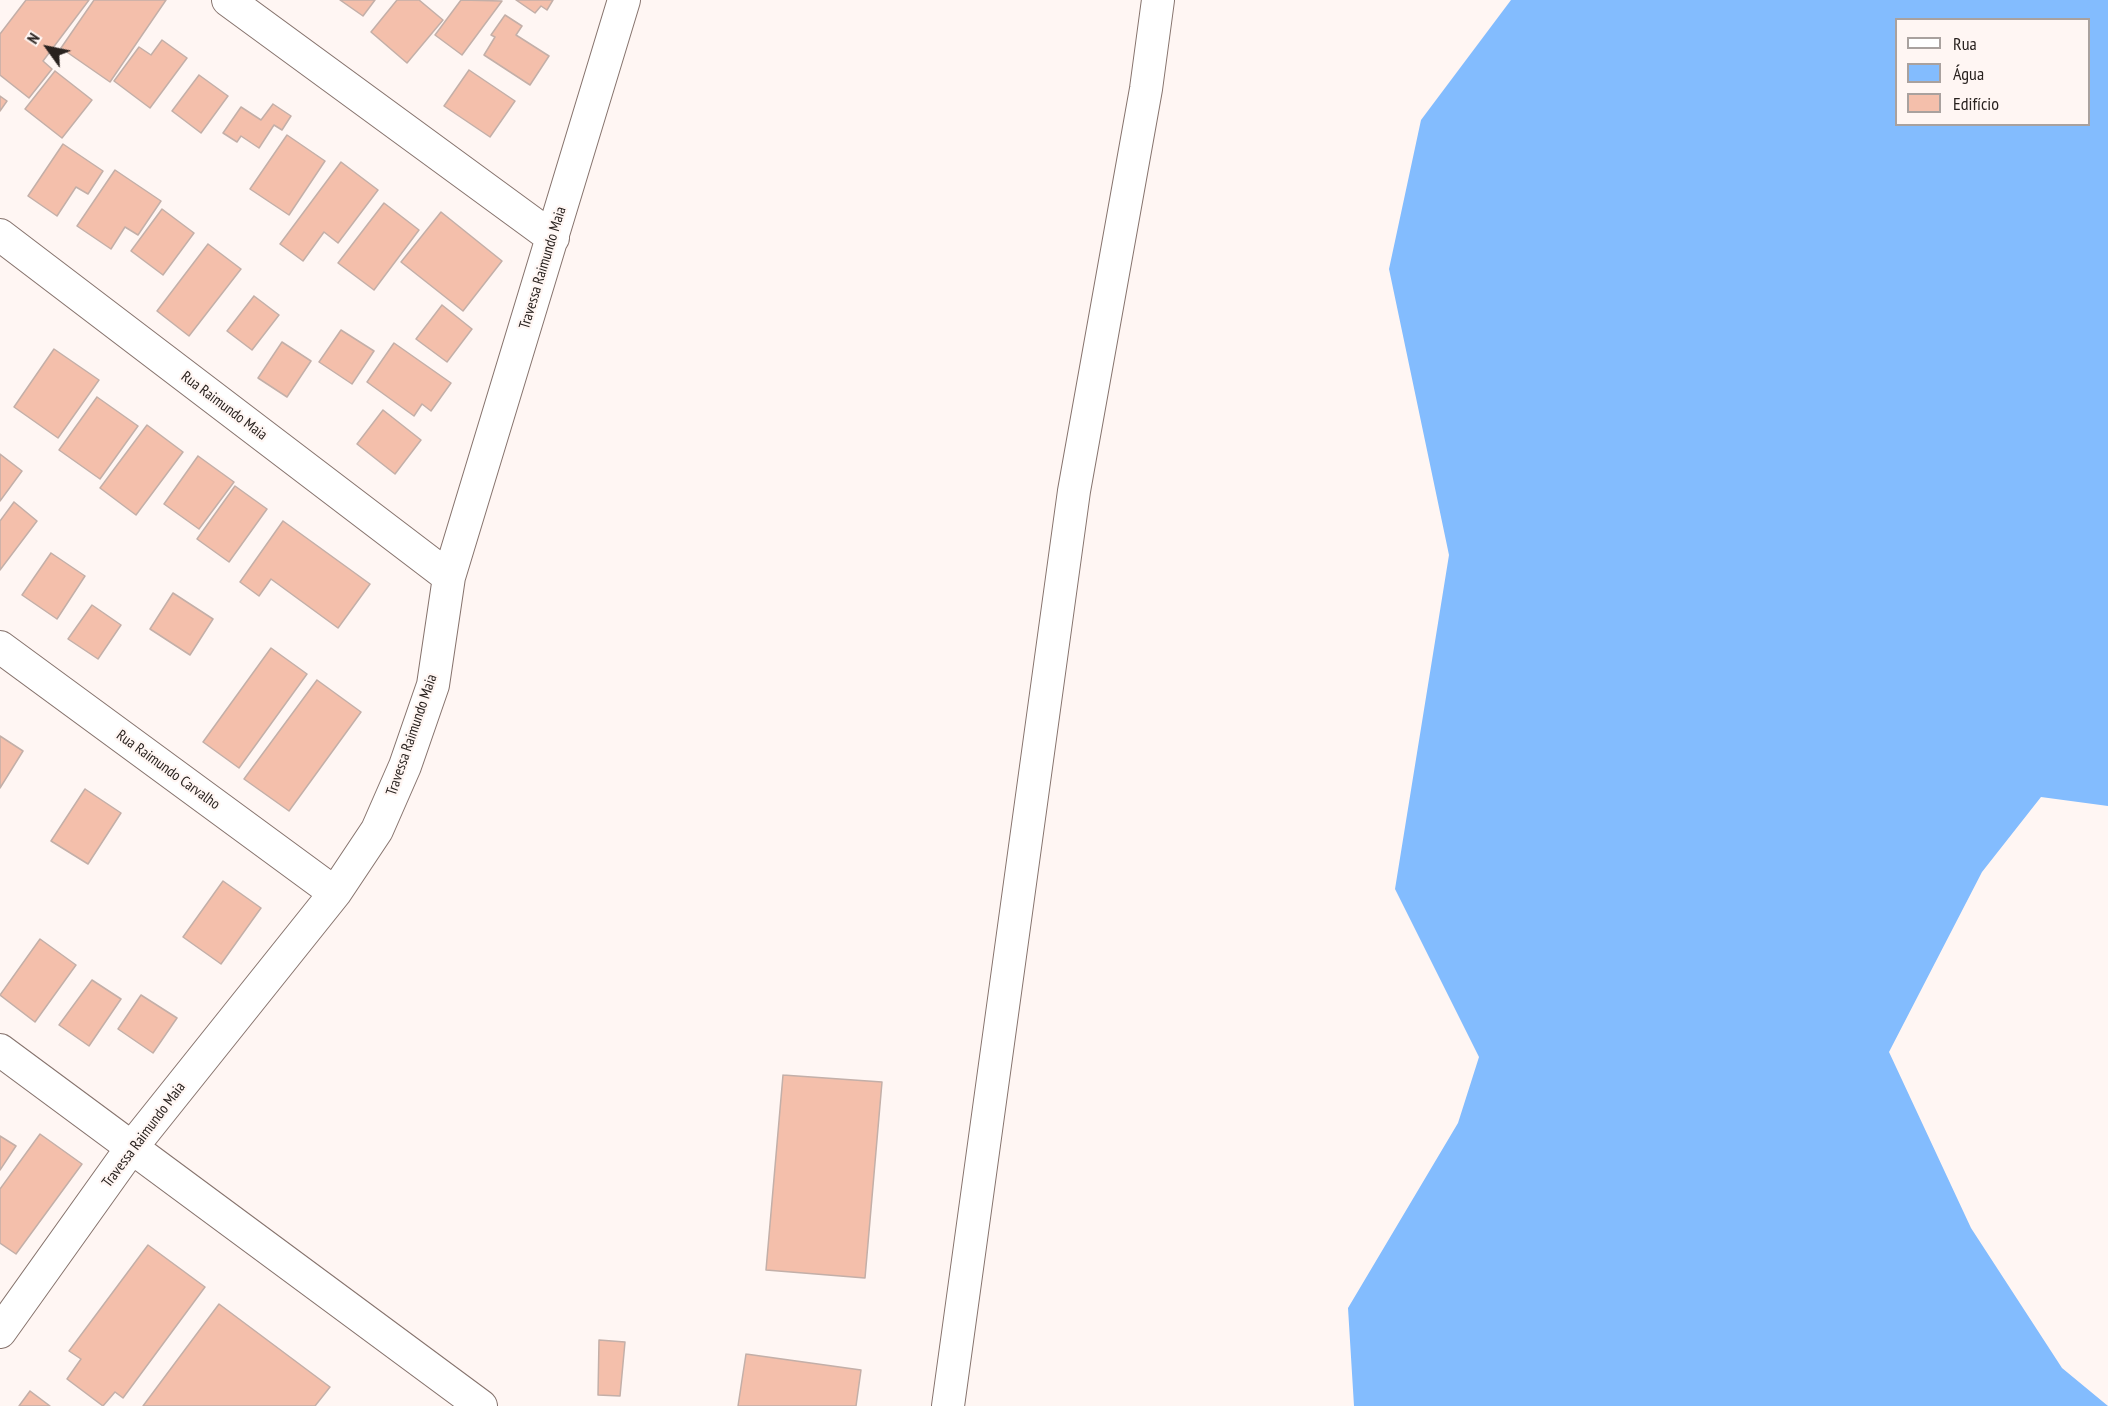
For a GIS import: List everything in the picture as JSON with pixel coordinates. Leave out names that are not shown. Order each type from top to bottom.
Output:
[{"type":"street","points":[[228,0],[553,238]]},
{"type":"street","name":"Travessa Raimundo Maia","points":[[0,1332],[132,1147],[335,893],[377,830],[405,766],[433,685],[449,577],[624,0]]},
{"type":"street","points":[[948,1406],[1074,492],[1146,89],[1158,0]]},
{"type":"street","name":"Rua Raimundo Maia","points":[[0,235],[449,577]]},
{"type":"street","name":"Rua Raimundo Carvalho","points":[[0,647],[335,893]]},
{"type":"street","points":[[0,1050],[481,1406]]},
{"type":"water","points":[[1511,0],[2108,0],[2108,806],[2041,797],[1982,872],[1889,1052],[1971,1228],[2062,1368],[2108,1406],[1354,1406],[1348,1308],[1458,1123],[1479,1057],[1395,889],[1449,555],[1389,269],[1421,120]]},
{"type":"building","points":[[26,0],[89,0],[43,61],[52,69],[29,98],[0,75],[0,34]]},
{"type":"building","points":[[94,0],[166,0],[110,82],[61,48]]},
{"type":"building","points":[[340,0],[375,0],[363,16]]},
{"type":"building","points":[[397,0],[419,0],[443,20],[407,63],[371,32]]},
{"type":"building","points":[[461,0],[502,1],[462,55],[435,35]]},
{"type":"building","points":[[516,0],[553,0],[547,10],[541,6],[535,13]]},
{"type":"building","points":[[505,15],[522,26],[516,35],[549,56],[530,85],[484,55],[495,37],[491,35]]},
{"type":"building","points":[[162,40],[187,58],[150,108],[114,81],[139,47],[151,55]]},
{"type":"building","points":[[469,70],[515,101],[490,137],[444,106]]},
{"type":"building","points":[[55,71],[92,100],[62,138],[25,109]]},
{"type":"building","points":[[199,75],[228,96],[201,133],[172,111]]},
{"type":"building","points":[[0,96],[7,101],[0,111]]},
{"type":"building","points":[[273,104],[291,116],[282,130],[274,125],[259,148],[241,136],[237,142],[223,133],[241,107],[261,120]]},
{"type":"building","points":[[287,135],[325,161],[289,215],[250,189]]},
{"type":"building","points":[[63,144],[103,171],[88,194],[76,187],[57,216],[28,196]]},
{"type":"building","points":[[341,162],[378,190],[338,243],[324,232],[303,261],[280,244]]},
{"type":"building","points":[[115,170],[161,201],[138,235],[125,227],[111,249],[77,226]]},
{"type":"building","points":[[384,203],[419,230],[374,290],[338,263]]},
{"type":"building","points":[[162,209],[194,233],[163,275],[131,251]]},
{"type":"building","points":[[441,212],[502,261],[463,311],[401,262]]},
{"type":"building","points":[[208,244],[241,269],[189,336],[157,311]]},
{"type":"building","points":[[254,296],[279,315],[252,350],[227,331]]},
{"type":"building","points":[[442,305],[472,329],[447,362],[416,339]]},
{"type":"building","points":[[341,330],[374,351],[352,384],[319,362]]},
{"type":"building","points":[[282,342],[311,361],[287,397],[258,378]]},
{"type":"building","points":[[394,343],[451,383],[431,411],[422,404],[414,416],[367,382]]},
{"type":"building","points":[[54,349],[99,380],[58,438],[14,407]]},
{"type":"building","points":[[97,397],[138,426],[100,479],[59,450]]},
{"type":"building","points":[[383,410],[421,440],[395,474],[357,444]]},
{"type":"building","points":[[147,425],[183,452],[136,515],[100,488]]},
{"type":"building","points":[[0,454],[22,471],[0,501]]},
{"type":"building","points":[[198,456],[234,482],[199,529],[164,504]]},
{"type":"building","points":[[235,486],[267,509],[229,562],[197,539]]},
{"type":"building","points":[[14,502],[37,521],[0,570],[0,521]]},
{"type":"building","points":[[283,521],[370,584],[338,628],[271,579],[259,596],[240,582]]},
{"type":"building","points":[[51,553],[85,576],[57,619],[22,595]]},
{"type":"building","points":[[173,593],[213,619],[190,655],[150,629]]},
{"type":"building","points":[[92,605],[121,625],[98,659],[68,639]]},
{"type":"building","points":[[271,648],[307,674],[239,768],[203,742]]},
{"type":"building","points":[[317,680],[361,712],[289,811],[244,779]]},
{"type":"building","points":[[0,736],[23,751],[0,788]]},
{"type":"building","points":[[85,789],[121,813],[88,864],[51,841]]},
{"type":"building","points":[[223,881],[261,908],[221,964],[183,937]]},
{"type":"building","points":[[40,939],[76,965],[35,1022],[0,995]]},
{"type":"building","points":[[92,980],[121,999],[89,1046],[59,1025]]},
{"type":"building","points":[[141,995],[177,1018],[153,1053],[118,1029]]},
{"type":"building","points":[[783,1075],[882,1082],[865,1278],[766,1270]]},
{"type":"building","points":[[40,1134],[82,1164],[16,1254],[0,1243],[0,1189]]},
{"type":"building","points":[[0,1136],[16,1146],[0,1170]]},
{"type":"building","points":[[148,1245],[205,1287],[123,1398],[115,1392],[103,1406],[67,1379],[81,1359],[69,1351]]},
{"type":"building","points":[[219,1304],[330,1387],[315,1406],[143,1406]]},
{"type":"building","points":[[599,1340],[625,1342],[620,1396],[598,1395]]},
{"type":"building","points":[[746,1354],[861,1370],[856,1406],[738,1406]]},
{"type":"building","points":[[30,1391],[50,1406],[19,1406]]}]
